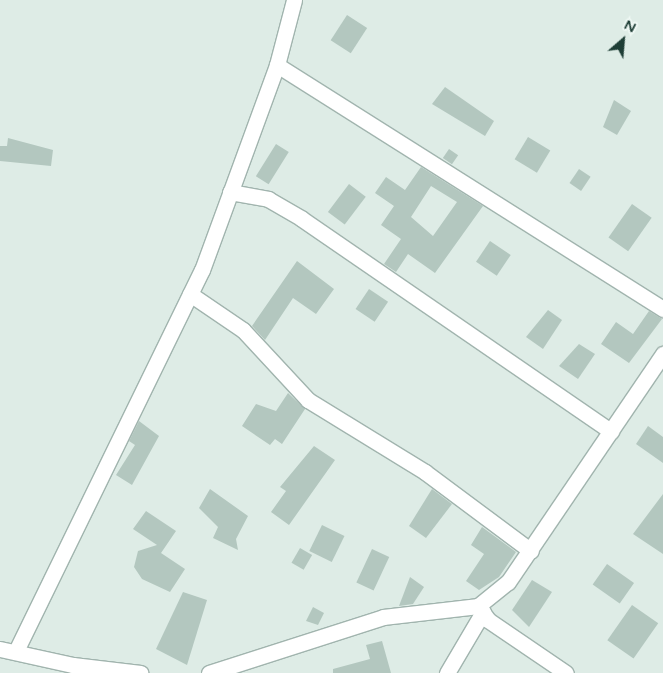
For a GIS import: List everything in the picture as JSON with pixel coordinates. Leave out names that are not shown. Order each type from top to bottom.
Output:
[{"type":"street","points":[[16,651],[190,294],[277,64],[294,0]]},
{"type":"street","points":[[277,64],[663,309]]},
{"type":"street","points":[[230,192],[268,199],[302,219],[611,431]]},
{"type":"street","points":[[190,294],[243,330],[308,400],[425,472],[531,551]]},
{"type":"street","points":[[447,673],[480,609],[508,582],[531,551],[663,354]]},
{"type":"street","points":[[209,673],[383,617],[480,609],[566,673]]},
{"type":"street","points":[[0,649],[16,651],[70,669],[141,673]]},
{"type":"building","points":[[347,15],[367,28],[351,53],[331,40]]},
{"type":"building","points":[[445,87],[494,121],[485,136],[432,104]]},
{"type":"building","points":[[614,100],[631,111],[617,135],[603,127]]},
{"type":"building","points":[[528,137],[550,150],[537,173],[515,159]]},
{"type":"building","points":[[8,138],[53,150],[51,166],[0,161],[0,146],[7,146]]},
{"type":"building","points":[[276,144],[289,152],[269,184],[256,176]]},
{"type":"building","points":[[449,149],[458,155],[452,164],[443,158]]},
{"type":"building","points":[[421,167],[483,206],[435,273],[408,254],[396,272],[384,264],[401,239],[381,225],[394,206],[375,193],[386,177],[405,190]],"holes":[[[431,186],[457,202],[433,236],[411,217]]]},
{"type":"building","points":[[579,169],[591,177],[581,191],[569,183]]},
{"type":"building","points":[[349,184],[366,197],[345,225],[328,212]]},
{"type":"building","points":[[632,204],[652,218],[628,251],[608,238]]},
{"type":"building","points":[[490,241],[511,255],[497,276],[476,262]]},
{"type":"building","points":[[297,261],[334,289],[316,314],[293,298],[265,340],[252,326]]},
{"type":"building","points":[[369,289],[388,302],[375,322],[356,309]]},
{"type":"building","points":[[548,310],[562,320],[543,349],[526,337]]},
{"type":"building","points":[[649,311],[662,319],[629,363],[601,344],[616,322],[633,334]]},
{"type":"building","points":[[579,344],[595,354],[578,379],[559,366]]},
{"type":"building","points":[[288,393],[305,409],[282,444],[275,439],[270,445],[242,426],[256,404],[276,411]]},
{"type":"building","points":[[139,421],[159,436],[132,485],[116,475],[135,445],[129,441]]},
{"type":"building","points":[[648,426],[663,437],[663,463],[636,444]]},
{"type":"building","points":[[314,446],[335,460],[289,525],[271,512],[286,491],[280,487]]},
{"type":"building","points":[[210,489],[248,516],[236,539],[238,550],[213,538],[218,527],[199,508]]},
{"type":"building","points":[[432,489],[452,504],[426,538],[409,526]]},
{"type":"building","points":[[663,494],[663,554],[633,534]]},
{"type":"building","points":[[146,511],[176,531],[161,553],[185,569],[170,592],[142,579],[134,567],[138,551],[157,545],[133,529]]},
{"type":"building","points":[[322,525],[344,536],[332,562],[309,551]]},
{"type":"building","points":[[482,527],[516,552],[499,577],[479,590],[466,581],[484,554],[471,545]]},
{"type":"building","points":[[300,548],[312,555],[304,570],[292,563]]},
{"type":"building","points":[[372,549],[389,557],[374,591],[356,583]]},
{"type":"building","points":[[607,564],[634,583],[620,603],[593,584]]},
{"type":"building","points":[[410,577],[424,587],[413,604],[399,606]]},
{"type":"building","points":[[532,580],[552,592],[529,627],[512,610]]},
{"type":"building","points":[[183,592],[207,600],[187,665],[156,649]]},
{"type":"building","points":[[632,605],[658,623],[634,659],[607,640]]},
{"type":"building","points":[[313,607],[324,613],[318,625],[306,621]]},
{"type":"building","points":[[382,641],[391,673],[333,673],[333,669],[370,659],[366,645]]}]
